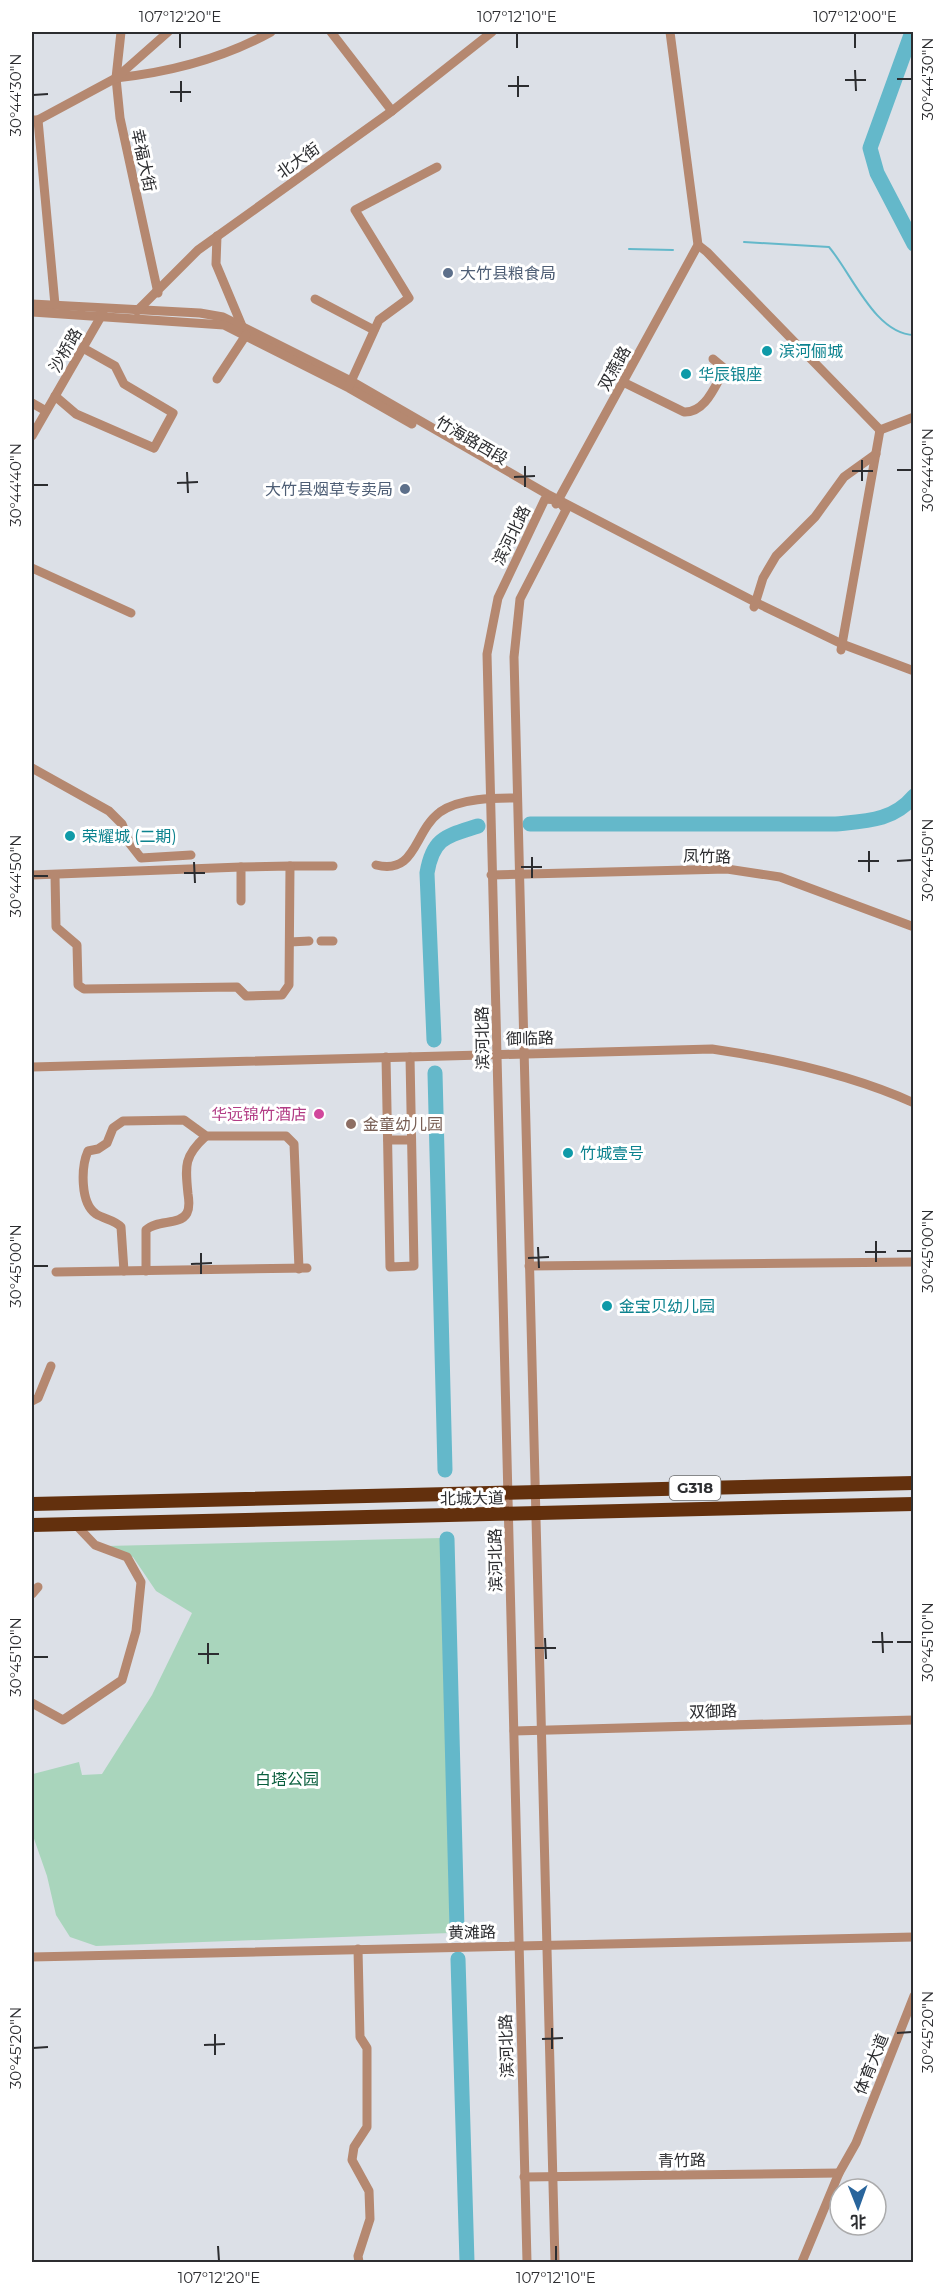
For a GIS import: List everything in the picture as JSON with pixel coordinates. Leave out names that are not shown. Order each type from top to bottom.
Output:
[{"type":"highway","name":"北城大道","points":[[32,1504],[914,1483]]},
{"type":"highway","name":"北城大道","points":[[32,1525],[914,1504]]},
{"type":"street","name":"幸福大街","points":[[121,32],[116,78],[120,118],[158,293]]},
{"type":"street","points":[[55,305],[35,120],[116,78],[168,32]]},
{"type":"street","points":[[116,78],[175,70],[229,52],[271,32]]},
{"type":"street","points":[[331,32],[392,111]]},
{"type":"street","name":"北大街","points":[[128,319],[158,293],[198,250],[392,111],[481,35],[492,32]]},
{"type":"street","points":[[670,32],[698,245],[880,430]]},
{"type":"street","points":[[350,385],[379,320],[409,298],[355,210],[437,167]]},
{"type":"street","points":[[217,236],[216,264],[244,331],[218,379]]},
{"type":"street","name":"双燕路","points":[[557,502],[698,245]]},
{"type":"street","points":[[315,299],[374,330]]},
{"type":"street","name":"竹海路西段","points":[[32,303],[55,305],[128,319],[224,325],[244,331]]},
{"type":"street","name":"竹海路西段","points":[[32,312],[102,314],[138,310],[200,313],[223,317],[244,331],[350,385],[557,502],[755,605]]},
{"type":"street","name":"沙桥路","points":[[32,436],[102,314]]},
{"type":"street","points":[[55,396],[76,414],[154,448],[173,413],[124,384],[116,366],[83,348]]},
{"type":"street","points":[[623,382],[684,412],[690,412],[700,409],[725,369],[713,359]]},
{"type":"street","name":"竹海路西段","points":[[350,385],[545,499]]},
{"type":"street","points":[[32,403],[46,411]]},
{"type":"street","points":[[880,430],[914,417]]},
{"type":"street","points":[[842,647],[880,430]]},
{"type":"street","points":[[755,605],[764,578],[776,556],[815,517],[844,477],[876,454]]},
{"type":"street","name":"滨河北路","points":[[527,2262],[487,654],[498,598],[545,499],[557,502]]},
{"type":"street","points":[[555,2262],[514,657],[520,599],[566,510],[557,502]]},
{"type":"street","name":"竹海路西段","points":[[566,510],[842,647],[912,672]]},
{"type":"street","points":[[32,568],[131,613]]},
{"type":"street","points":[[32,768],[109,811],[122,824],[130,844],[141,858],[191,855]]},
{"type":"street","points":[[376,865],[396,867],[402,864],[409,857],[425,826],[442,811],[490,801],[518,800]]},
{"type":"street","points":[[55,875],[57,927],[77,945],[78,985],[84,989],[237,987],[246,996],[282,995],[289,985],[290,866]]},
{"type":"street","points":[[32,875],[333,866]]},
{"type":"street","points":[[241,867],[241,901]]},
{"type":"street","name":"凤竹路","points":[[491,875],[727,869],[780,877],[914,927]]},
{"type":"street","points":[[290,942],[309,941]]},
{"type":"street","points":[[321,941],[333,941]]},
{"type":"street","name":"御临路","points":[[32,1067],[712,1049],[790,1064],[875,1086],[914,1103]]},
{"type":"street","points":[[386,1057],[390,1267],[414,1266],[412,1057]]},
{"type":"street","points":[[56,1272],[146,1271],[303,1268],[294,1144],[286,1136],[207,1136],[184,1120],[123,1120],[113,1128],[107,1143],[98,1149],[88,1151],[85,1159],[87,1205],[93,1213],[118,1223],[124,1271]]},
{"type":"street","points":[[146,1271],[146,1230],[152,1223],[178,1220],[187,1215],[189,1205],[186,1161],[195,1146],[207,1136]]},
{"type":"street","points":[[388,1140],[411,1140]]},
{"type":"street","points":[[529,1266],[914,1262]]},
{"type":"street","points":[[32,1401],[39,1398],[51,1366]]},
{"type":"street","points":[[32,1703],[63,1720],[122,1680],[136,1631],[141,1582],[127,1557],[91,1542],[75,1524]]},
{"type":"street","name":"双御路","points":[[514,1731],[914,1720]]},
{"type":"street","name":"黄滩路","points":[[32,1957],[914,1936]]},
{"type":"street","points":[[358,1949],[360,2037],[368,2048],[368,2127],[354,2147],[352,2160],[369,2191],[370,2219],[358,2256],[359,2262]]},
{"type":"street","name":"体育大道","points":[[802,2262],[839,2173],[855,2143],[914,1996]]},
{"type":"street","name":"青竹路","points":[[524,2177],[839,2173]]},
{"type":"green space","name":"白塔公园","points":[[442,1538],[450,1933],[96,1946],[70,1937],[56,1915],[47,1876],[32,1833],[33,1774],[79,1762],[82,1775],[102,1774],[152,1695],[192,1613],[156,1591],[133,1557],[106,1546]]},
{"type":"waterway","points":[[912,32],[870,148],[877,173],[914,244]]},
{"type":"waterway","points":[[744,242],[829,247],[876,314],[900,332],[914,335]]},
{"type":"waterway","points":[[629,249],[673,250]]},
{"type":"waterway","points":[[530,824],[836,824],[888,815],[914,796]]},
{"type":"waterway","points":[[434,1040],[427,873],[433,852],[443,840],[458,832],[478,826]]},
{"type":"waterway","points":[[435,1073],[445,1470]]},
{"type":"waterway","points":[[447,1539],[457,1929]]},
{"type":"waterway","points":[[458,1959],[467,2262]]},
{"type":"place","name":"大竹县粮食局","points":[[448,273]]},
{"type":"place","name":"滨河俪城","points":[[767,351]]},
{"type":"place","name":"华辰银座","points":[[686,374]]},
{"type":"place","name":"大竹县烟草专卖局","points":[[405,489]]},
{"type":"place","name":"荣耀城 (二期)","points":[[70,836]]},
{"type":"place","name":"华远锦竹酒店","points":[[319,1114]]},
{"type":"place","name":"金童幼儿园","points":[[351,1124]]},
{"type":"place","name":"竹城壹号","points":[[568,1153]]},
{"type":"place","name":"金宝贝幼儿园","points":[[607,1306]]}]
